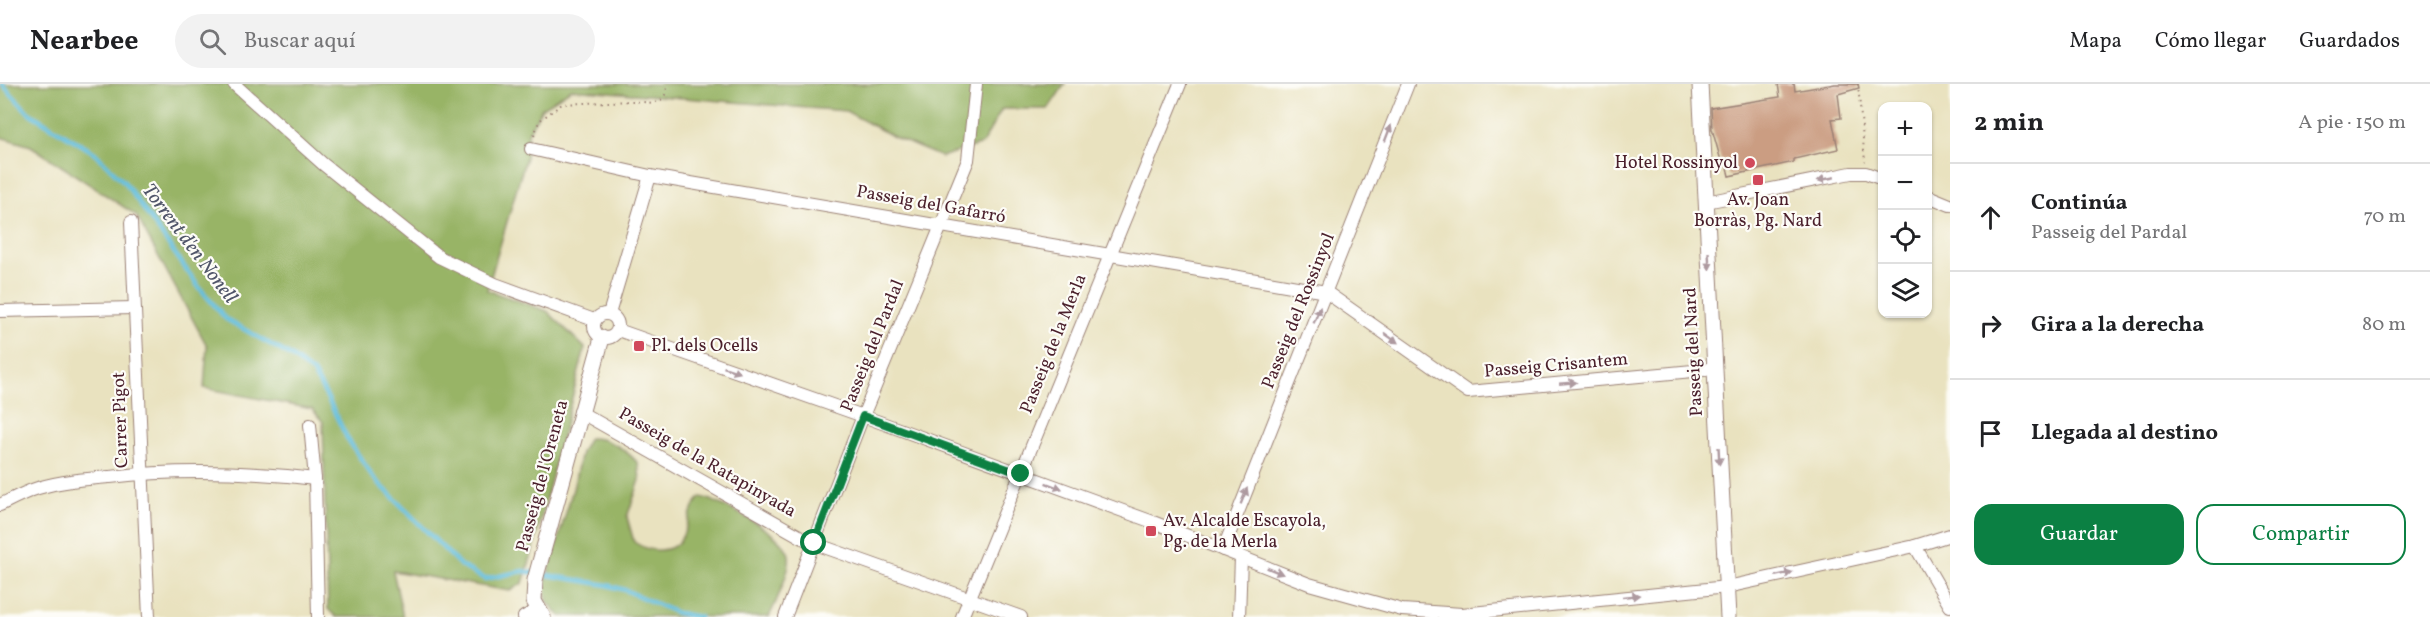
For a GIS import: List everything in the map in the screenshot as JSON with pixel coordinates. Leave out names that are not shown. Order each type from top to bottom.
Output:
[{"type":"street","points":[[234,84],[322,164],[439,257],[495,284],[594,320]]},
{"type":"street","name":"Passeig del Pardal","points":[[785,617],[863,416],[968,160],[976,84]]},
{"type":"street","name":"Passeig de la Merla","points":[[962,617],[1180,84]]},
{"type":"street","name":"Passeig del Rossinyol","points":[[1223,550],[1408,84]]},
{"type":"street","name":"Passeig del Nard","points":[[1700,84],[1728,617]]},
{"type":"street","name":"Passeig del Gafarró","points":[[531,149],[650,176],[1326,292]]},
{"type":"street","points":[[1706,202],[1851,173],[1866,172],[1878,177]]},
{"type":"street","points":[[609,314],[650,176]]},
{"type":"street","points":[[1932,198],[1950,205]]},
{"type":"street","name":"Carrer Pigot","points":[[131,222],[149,617]]},
{"type":"street","name":"Passeig Crisantem","points":[[1326,292],[1467,393],[1714,369]]},
{"type":"street","points":[[0,311],[135,308]]},
{"type":"street","points":[[609,314],[617,320],[618,330],[611,337],[602,338],[594,331],[594,320],[599,315],[609,314]]},
{"type":"street","points":[[618,330],[1021,474],[1309,584],[1402,614],[1462,614],[1727,587],[1915,546],[1950,535]]},
{"type":"street","name":"Passeig de l'Oreneta","points":[[535,615],[537,574],[580,411],[602,338]]},
{"type":"street","name":"Passeig de la Ratapinyada","points":[[580,411],[814,543],[1021,617]]},
{"type":"street","points":[[310,424],[315,479],[318,617]]},
{"type":"street","points":[[0,505],[37,488],[141,473],[256,472],[315,479]]},
{"type":"street","points":[[1915,546],[1950,606]]},
{"type":"street","points":[[1239,617],[1240,557]]},
{"type":"path","points":[[531,149],[539,122],[562,104],[633,101],[654,103],[665,95],[668,84]]},
{"type":"path","points":[[1858,84],[1866,172]]},
{"type":"green space","points":[[0,84],[1065,84],[1048,109],[1002,109],[982,144],[941,157],[894,137],[846,111],[571,89],[542,108],[528,133],[526,157],[487,290],[547,311],[585,348],[523,583],[510,591],[393,571],[403,617],[336,617],[328,609],[323,422],[312,409],[204,388],[207,346],[136,215],[31,146],[0,137]]},
{"type":"green space","points":[[589,438],[616,445],[638,463],[640,480],[627,517],[634,542],[641,546],[661,550],[671,548],[678,543],[695,504],[701,497],[751,520],[776,538],[785,547],[789,561],[782,586],[769,617],[560,616],[547,601],[545,584],[573,489],[581,452]]},
{"type":"building","points":[[1778,84],[1794,84],[1795,91],[1835,84],[1858,84],[1859,88],[1838,94],[1841,118],[1832,119],[1838,149],[1794,159],[1794,162],[1729,176],[1725,159],[1721,161],[1712,129],[1711,108],[1780,97]]},
{"type":"waterway","name":"Torrent d'en Nonell","points":[[2,84],[29,113],[95,153],[125,183],[198,286],[226,319],[291,356],[313,373],[347,438],[373,477],[461,566],[485,579],[523,571],[607,585],[625,590],[677,613],[699,617]]},
{"type":"place","name":"Hotel Rossinyol","points":[[1750,163]]},
{"type":"place","name":"Av. Joan Borràs, Pg. Nard","points":[[1758,180]]},
{"type":"place","name":"Pl. dels Ocells","points":[[639,346]]},
{"type":"place","name":"Av. Alcalde Escayola, Pg. de la Merla","points":[[1151,531]]},
{"type":"route","points":[[814,543],[863,416],[1021,474]]}]
